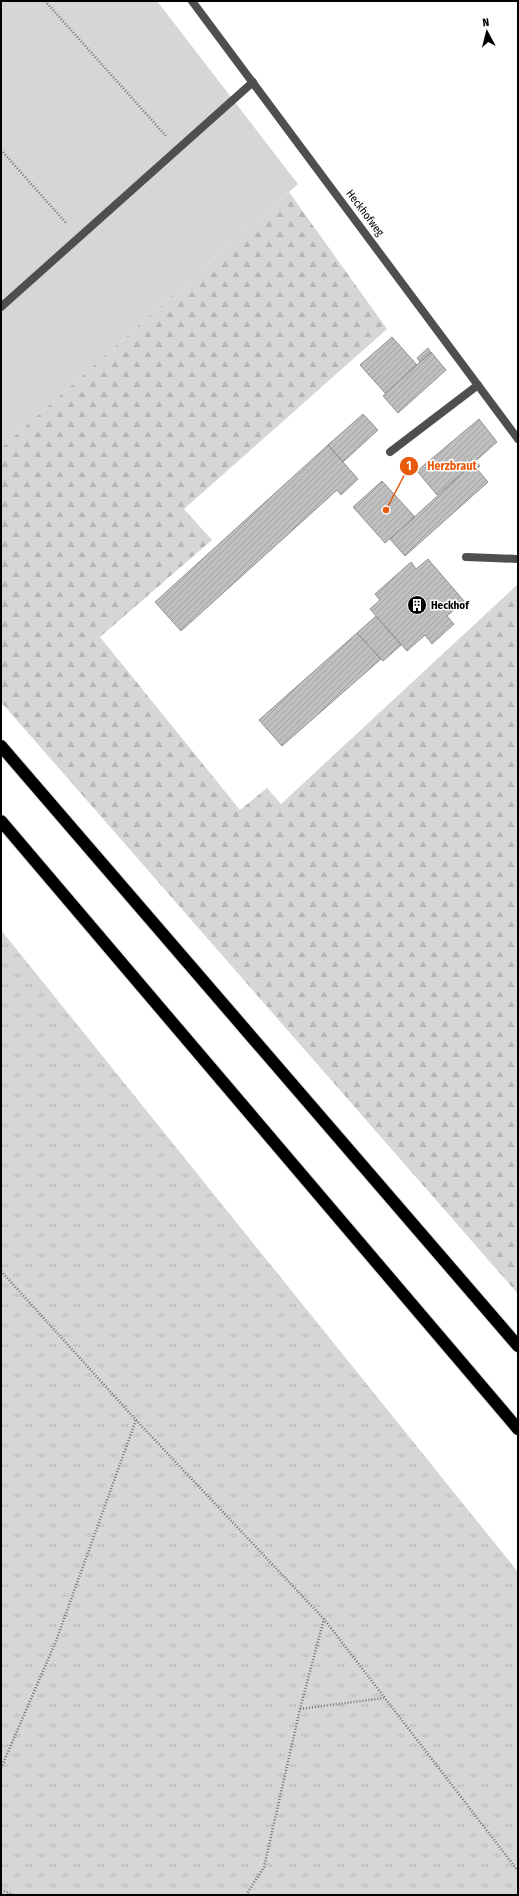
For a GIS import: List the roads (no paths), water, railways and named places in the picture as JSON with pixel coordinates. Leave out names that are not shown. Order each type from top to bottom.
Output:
[{"type":"highway","points":[[1,746],[518,1346]]},
{"type":"highway","points":[[1,821],[518,1429]]},
{"type":"street","name":"Heckhofweg","points":[[192,1],[518,439]]},
{"type":"street","points":[[1,307],[253,82]]},
{"type":"street","points":[[390,452],[478,385]]},
{"type":"street","points":[[466,557],[518,559]]},
{"type":"place","name":"Herzbraut","points":[[386,510]]},
{"type":"place","name":"Heckhof","points":[[417,605]]}]
